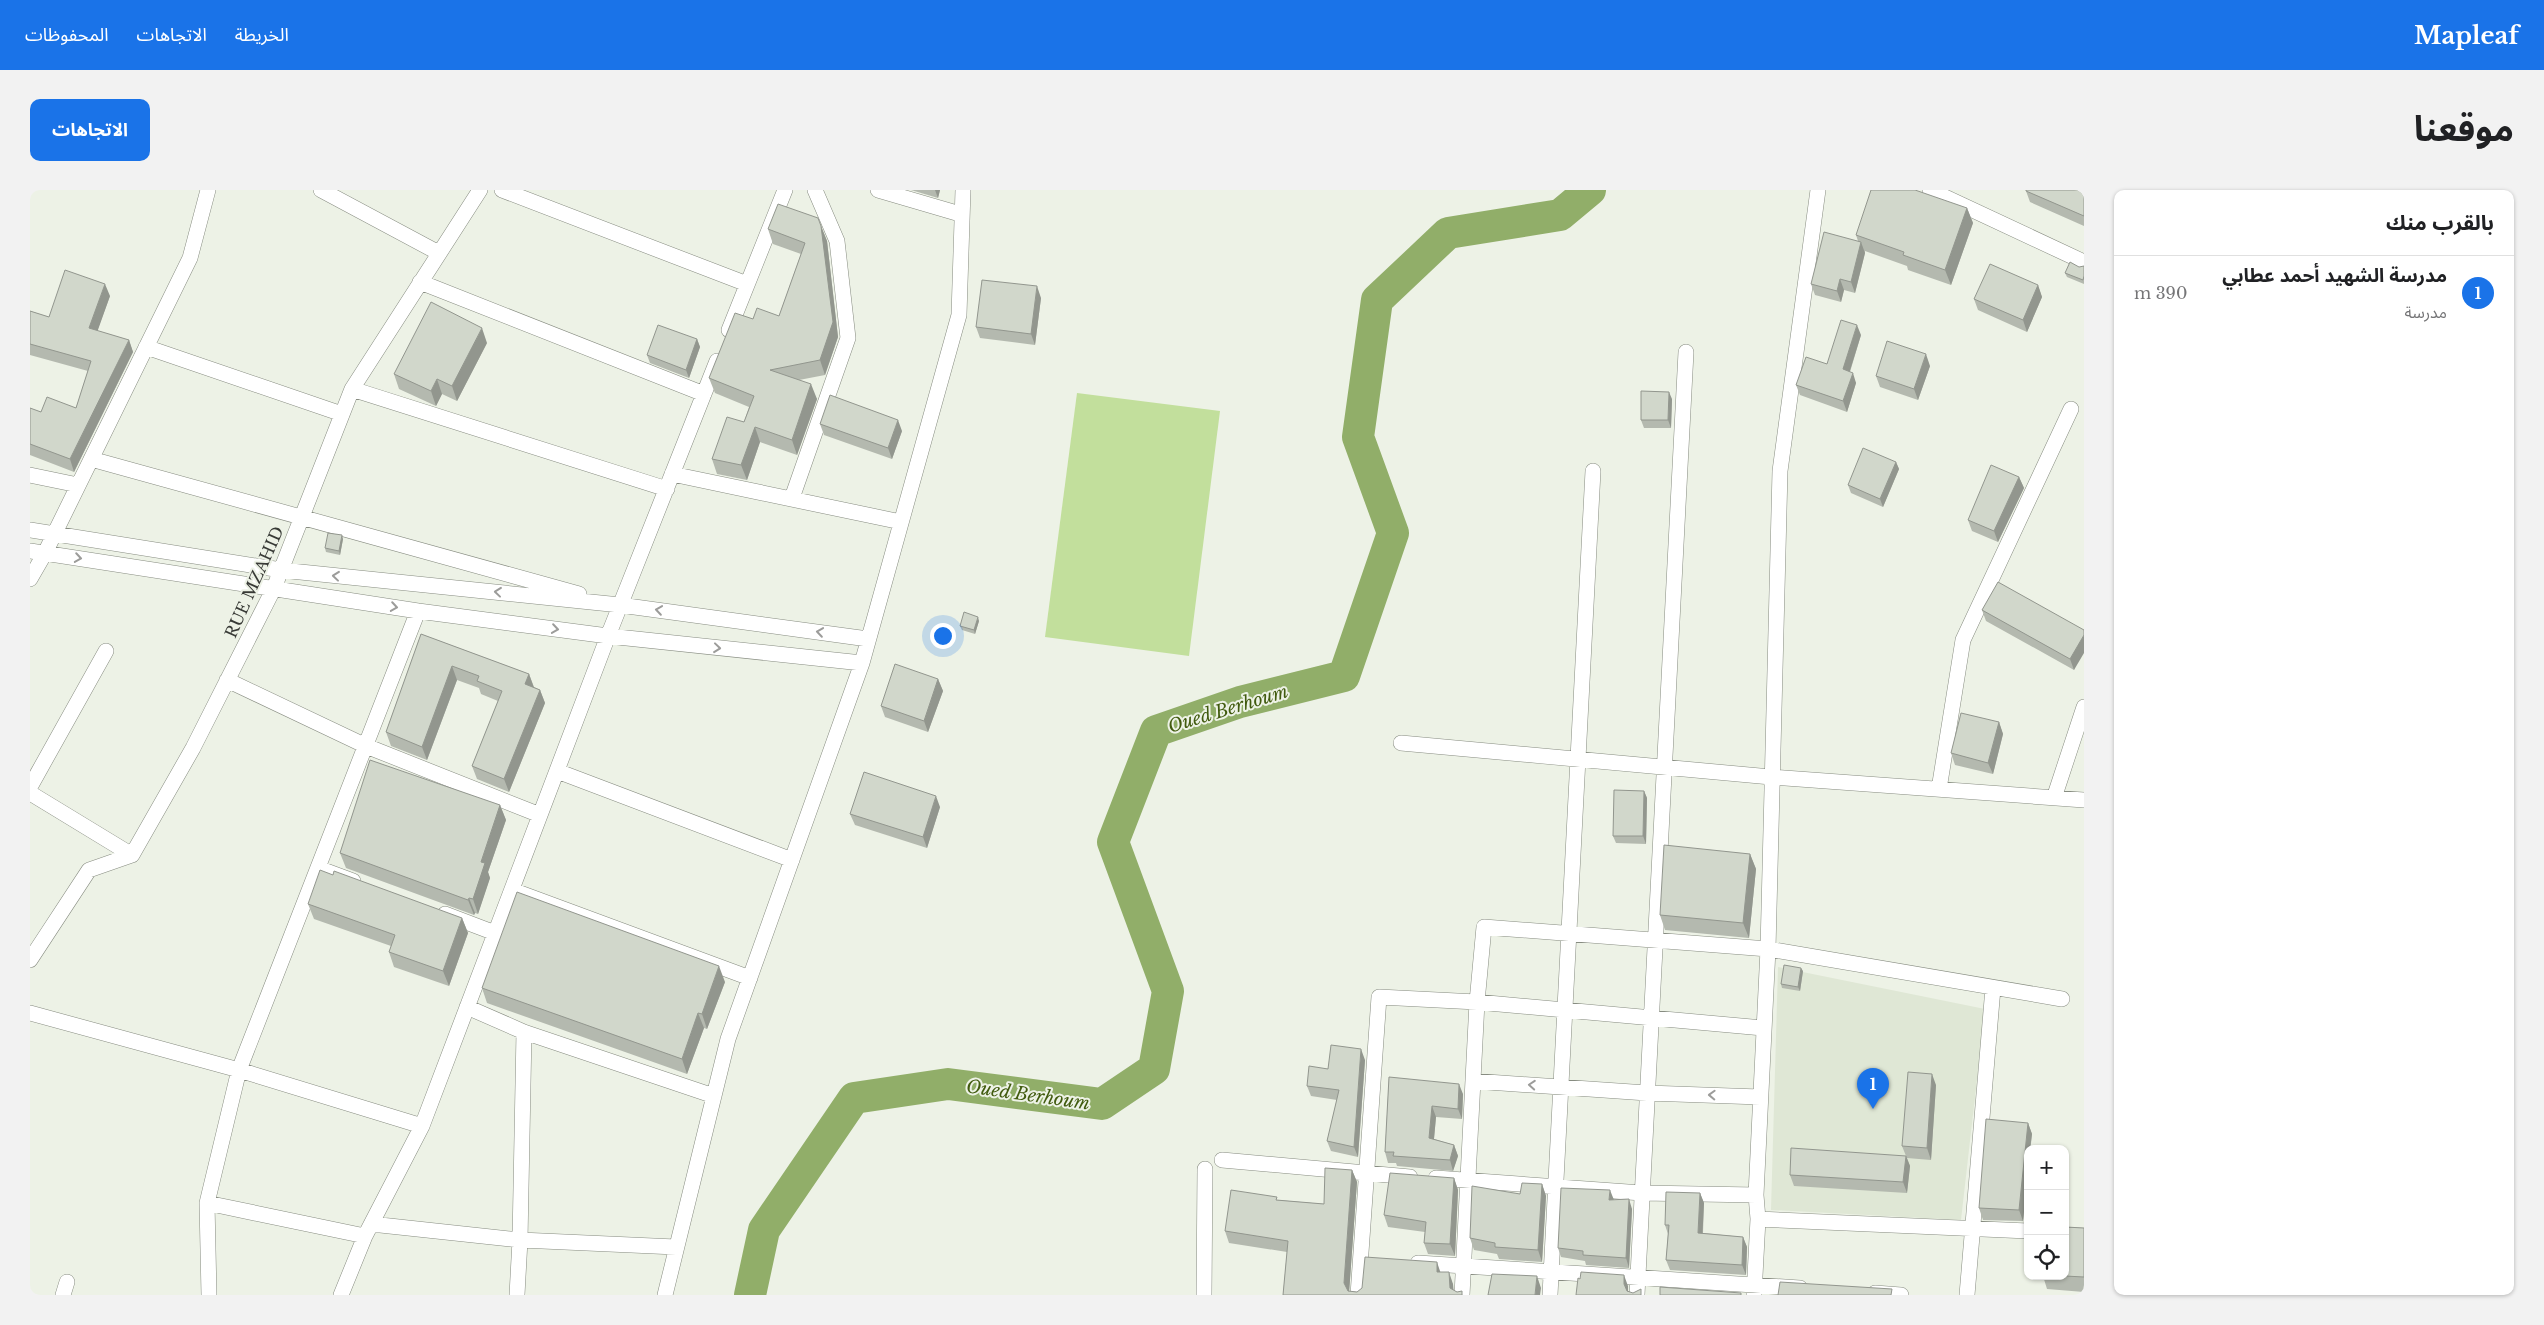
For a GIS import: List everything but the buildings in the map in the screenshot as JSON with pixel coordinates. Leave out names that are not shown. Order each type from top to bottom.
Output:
[{"type":"street","points":[[30,579],[38,552],[55,533],[190,258],[208,190]]},
{"type":"street","points":[[321,190],[439,253]]},
{"type":"street","name":"RUE MZAHID","points":[[132,855],[193,748],[274,588],[352,389],[480,190]]},
{"type":"street","points":[[502,190],[747,284]]},
{"type":"street","points":[[341,1295],[368,1230],[422,1126],[608,636],[784,190]]},
{"type":"street","points":[[792,498],[848,338],[837,241],[815,190]]},
{"type":"street","points":[[878,190],[960,214]]},
{"type":"street","points":[[665,1295],[728,1039],[862,663],[959,315],[960,214],[963,190]]},
{"type":"street","points":[[1754,1290],[1758,1219],[1756,1195],[1760,1097],[1768,949],[1780,471],[1818,190]]},
{"type":"street","points":[[1930,190],[2084,262]]},
{"type":"street","points":[[420,282],[704,394]]},
{"type":"street","points":[[146,347],[342,414]]},
{"type":"street","points":[[1637,1295],[1686,352]]},
{"type":"street","points":[[352,389],[666,489]]},
{"type":"street","points":[[1939,789],[1964,640],[2071,409]]},
{"type":"street","points":[[91,459],[620,605]]},
{"type":"street","points":[[1550,1295],[1593,471]]},
{"type":"street","points":[[30,474],[78,485]]},
{"type":"street","points":[[672,474],[901,522]]},
{"type":"street","points":[[30,530],[281,570],[620,605],[868,639]]},
{"type":"street","points":[[38,552],[418,610],[608,636],[862,663]]},
{"type":"street","points":[[209,1295],[207,1203],[239,1070],[418,610]]},
{"type":"street","points":[[30,787],[106,652]]},
{"type":"street","points":[[227,680],[366,746],[540,815]]},
{"type":"street","points":[[2054,798],[2084,707]]},
{"type":"street","points":[[1401,743],[1771,777],[2084,800]]},
{"type":"street","points":[[557,771],[792,860]]},
{"type":"street","points":[[30,793],[132,855]]},
{"type":"street","points":[[30,960],[89,870],[132,855]]},
{"type":"street","points":[[318,868],[365,885]]},
{"type":"street","points":[[512,890],[750,978]]},
{"type":"street","points":[[430,909],[495,933]]},
{"type":"street","points":[[1462,1295],[1477,1002],[1484,927],[1768,949],[2062,999]]},
{"type":"street","points":[[1966,1295],[1993,988]]},
{"type":"street","points":[[1358,1295],[1379,997],[1477,1002],[1763,1028]]},
{"type":"street","points":[[467,1007],[524,1032],[714,1096]]},
{"type":"street","points":[[30,1013],[239,1070],[422,1126]]},
{"type":"street","points":[[517,1295],[520,1240],[524,1032]]},
{"type":"street","points":[[1473,1081],[1648,1093],[1760,1097]]},
{"type":"street","points":[[1222,1160],[1367,1174],[1642,1193],[1756,1195]]},
{"type":"street","points":[[1204,1295],[1205,1169]]},
{"type":"street","points":[[207,1203],[368,1230],[520,1240],[676,1247]]},
{"type":"street","points":[[1758,1219],[2024,1231]]},
{"type":"street","points":[[1360,1260],[1379,1261]]},
{"type":"street","points":[[1407,1262],[1638,1277],[1754,1290],[1813,1289]]},
{"type":"street","points":[[1862,1292],[1901,1295]]},
{"type":"shaded area","points":[[1778,967],[1985,1009],[1961,1220],[1771,1210]]},
{"type":"green space","points":[[1077,393],[1220,411],[1189,656],[1045,637]]},
{"type":"waterway","name":"Oued Berhoum","points":[[750,1295],[764,1230],[854,1098],[948,1084],[1102,1104],[1154,1069],[1168,991],[1113,842],[1156,731],[1240,702],[1344,676],[1393,533],[1358,437],[1377,300],[1448,233],[1560,215],[1590,190]]},
{"type":"place","name":"مدرسة الشهيد أحمد عطابي","points":[[1873,1109]]}]
